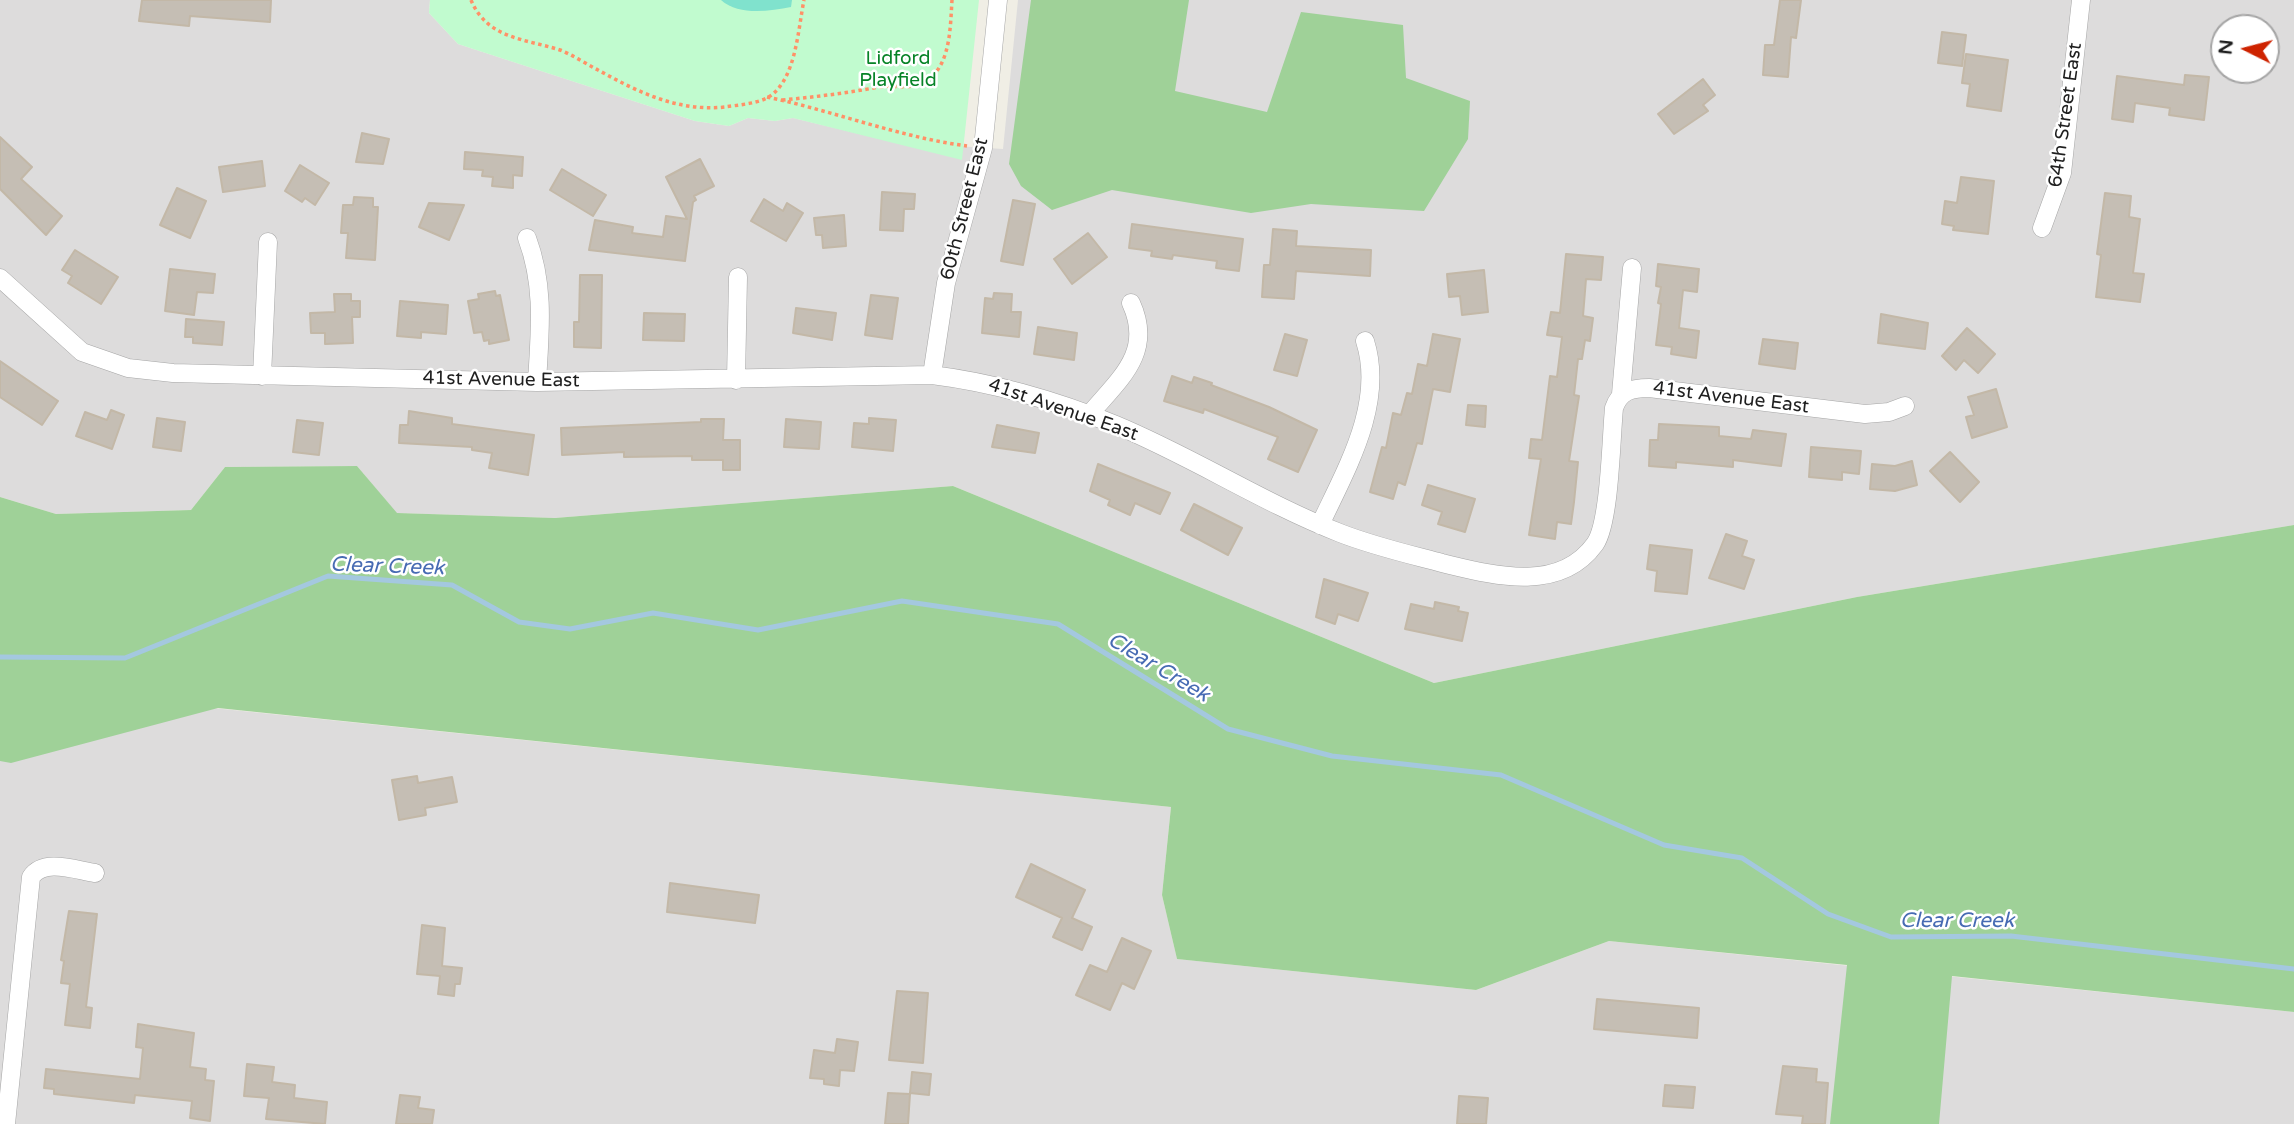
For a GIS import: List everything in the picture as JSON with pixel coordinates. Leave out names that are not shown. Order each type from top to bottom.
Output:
[{"type":"street","name":"60th Street East","points":[[932,375],[949,270],[983,148],[998,0]]},
{"type":"street","name":"64th Street East","points":[[2042,228],[2062,173],[2081,0]]},
{"type":"street","points":[[527,238],[537,267],[542,297],[537,382]]},
{"type":"street","points":[[262,376],[268,242]]},
{"type":"street","points":[[1621,394],[1632,268]]},
{"type":"street","points":[[737,380],[738,277]]},
{"type":"street","name":"41st Avenue East","points":[[0,278],[47,323],[95,359],[128,368],[173,373],[537,382],[932,375],[1003,387],[1089,415],[1145,438],[1320,524],[1367,542],[1493,575],[1529,577],[1563,569],[1585,554],[1599,537],[1605,512],[1614,408],[1621,394],[1649,388],[1865,414],[1889,412],[1905,405]]},
{"type":"street","points":[[1089,415],[1133,361],[1138,347],[1137,317],[1131,303]]},
{"type":"street","points":[[1320,524],[1356,448],[1365,415],[1371,363],[1365,341]]},
{"type":"street","points":[[6,1124],[31,877],[40,867],[49,866],[95,873]]},
{"type":"path","points":[[471,0],[490,27],[514,40],[562,51],[654,98],[676,105],[707,109],[767,97],[828,110],[926,140],[983,148]]},
{"type":"path","points":[[767,97],[788,72],[804,0]]},
{"type":"path","points":[[782,100],[880,87],[912,86],[927,80],[941,65],[948,49],[952,0]]},
{"type":"shaded area","points":[[0,0],[430,0],[429,13],[458,44],[695,121],[729,126],[748,118],[775,121],[793,118],[894,142],[1003,149],[1018,0],[2294,0],[2294,525],[1857,597],[1434,683],[953,486],[555,518],[396,513],[357,466],[225,467],[191,510],[56,514],[0,497]]},
{"type":"shaded area","points":[[721,0],[792,0],[791,7],[754,11],[736,8]]},
{"type":"shaded area","points":[[0,686],[1171,807],[1162,895],[1177,959],[1476,990],[1609,941],[2294,1012],[2294,1124],[0,1124]]},
{"type":"green space","name":"Lidford Playfield","points":[[430,0],[979,0],[962,160],[793,118],[775,121],[748,118],[729,126],[695,121],[458,44],[429,13]]},
{"type":"green space","points":[[1031,0],[1189,0],[1175,91],[1267,112],[1301,12],[1403,25],[1406,78],[1470,101],[1468,139],[1424,211],[1311,204],[1251,213],[1112,190],[1052,210],[1021,186],[1009,164]]},
{"type":"green space","points":[[357,466],[397,513],[555,518],[953,486],[1434,683],[1857,597],[2294,525],[2294,1012],[1952,976],[1939,1124],[1830,1124],[1847,965],[1609,941],[1476,990],[1177,959],[1162,895],[1171,807],[218,708],[11,763],[0,761],[0,497],[56,514],[191,510],[225,467]]},
{"type":"building","points":[[142,0],[271,0],[270,22],[190,16],[189,26],[139,21]]},
{"type":"building","points":[[1780,0],[1801,0],[1796,38],[1791,37],[1788,77],[1763,75],[1765,45],[1774,45]]},
{"type":"building","points":[[1942,32],[1966,35],[1962,66],[1938,63]]},
{"type":"building","points":[[1966,54],[2008,60],[2001,111],[1967,106],[1970,84],[1962,83]]},
{"type":"building","points":[[2185,75],[2209,77],[2204,120],[2169,115],[2170,108],[2135,103],[2133,122],[2112,119],[2117,76],[2184,85]]},
{"type":"building","points":[[1703,79],[1715,95],[1703,105],[1708,111],[1674,134],[1658,114]]},
{"type":"building","points":[[362,133],[389,139],[383,164],[356,162]]},
{"type":"building","points":[[0,137],[32,167],[21,179],[62,216],[46,235],[0,189]]},
{"type":"building","points":[[465,152],[523,157],[522,176],[513,175],[513,188],[492,186],[493,177],[482,176],[483,170],[464,169]]},
{"type":"building","points":[[700,159],[714,186],[694,196],[696,200],[693,202],[685,261],[589,250],[595,220],[633,227],[632,233],[663,237],[666,216],[687,219],[666,177]]},
{"type":"building","points":[[262,161],[265,186],[223,192],[219,167]]},
{"type":"building","points":[[300,165],[329,183],[315,205],[305,198],[302,202],[285,191]]},
{"type":"building","points":[[562,169],[606,195],[593,216],[550,190]]},
{"type":"building","points":[[1961,177],[1994,181],[1988,234],[1953,230],[1954,226],[1942,224],[1945,201],[1957,203]]},
{"type":"building","points":[[177,188],[206,201],[190,238],[160,225]]},
{"type":"building","points":[[882,192],[915,194],[914,209],[904,209],[903,231],[880,230]]},
{"type":"building","points":[[2105,193],[2131,196],[2129,217],[2140,219],[2133,273],[2144,274],[2140,302],[2096,297],[2101,255],[2097,254]]},
{"type":"building","points":[[354,197],[373,198],[373,207],[378,207],[375,260],[346,258],[348,233],[341,233],[343,205],[353,205]]},
{"type":"building","points":[[764,199],[783,211],[787,203],[803,213],[786,241],[751,221]]},
{"type":"building","points":[[1013,200],[1035,204],[1023,265],[1001,261]]},
{"type":"building","points":[[429,203],[464,205],[449,240],[419,227]]},
{"type":"building","points":[[844,215],[846,246],[823,248],[822,235],[816,235],[814,218]]},
{"type":"building","points":[[1132,224],[1243,239],[1239,271],[1216,268],[1217,261],[1173,255],[1172,259],[1151,256],[1152,251],[1129,248]]},
{"type":"building","points":[[1273,229],[1297,231],[1296,246],[1371,250],[1370,276],[1296,271],[1294,299],[1262,297],[1264,265],[1270,265]]},
{"type":"building","points":[[1088,233],[1107,257],[1072,284],[1054,259]]},
{"type":"building","points":[[75,250],[118,277],[101,304],[68,283],[72,276],[62,270]]},
{"type":"building","points":[[1566,254],[1603,257],[1601,280],[1586,279],[1583,316],[1593,318],[1590,341],[1585,340],[1582,359],[1578,359],[1574,395],[1579,396],[1569,461],[1578,462],[1571,524],[1557,522],[1555,539],[1529,535],[1541,459],[1529,458],[1531,439],[1542,440],[1550,376],[1557,377],[1562,337],[1547,335],[1551,312],[1560,313]]},
{"type":"building","points":[[1658,264],[1699,269],[1697,292],[1683,290],[1679,328],[1699,331],[1696,358],[1671,354],[1672,347],[1656,345],[1661,304],[1658,303],[1661,287],[1656,286]]},
{"type":"building","points":[[170,269],[215,274],[213,293],[197,292],[194,315],[165,311]]},
{"type":"building","points":[[1484,270],[1488,312],[1462,315],[1460,296],[1449,297],[1447,274]]},
{"type":"building","points":[[580,275],[602,275],[601,348],[574,347],[574,322],[579,322]]},
{"type":"building","points":[[495,291],[496,296],[500,295],[509,340],[489,344],[489,340],[484,341],[482,332],[474,333],[468,301],[479,299],[478,294]]},
{"type":"building","points":[[994,293],[1012,294],[1011,312],[1021,312],[1019,337],[982,333],[985,298],[993,299]]},
{"type":"building","points":[[334,294],[351,294],[351,301],[360,301],[360,317],[352,317],[353,343],[325,344],[325,333],[311,333],[310,313],[335,312]]},
{"type":"building","points":[[871,295],[898,298],[892,339],[865,335]]},
{"type":"building","points":[[400,301],[448,305],[446,334],[421,332],[421,338],[397,336]]},
{"type":"building","points":[[796,308],[836,313],[832,340],[793,333]]},
{"type":"building","points":[[644,313],[685,314],[684,341],[643,340]]},
{"type":"building","points":[[1881,314],[1928,323],[1925,349],[1878,343]]},
{"type":"building","points":[[186,319],[224,322],[222,345],[193,343],[193,337],[185,337]]},
{"type":"building","points":[[1038,327],[1077,333],[1074,360],[1034,354]]},
{"type":"building","points":[[1967,328],[1995,354],[1978,373],[1964,360],[1956,370],[1942,356]]},
{"type":"building","points":[[1285,334],[1307,340],[1297,376],[1274,370]]},
{"type":"building","points":[[1433,334],[1460,339],[1450,392],[1433,389],[1422,444],[1417,443],[1405,485],[1398,482],[1393,499],[1370,492],[1382,447],[1386,448],[1393,413],[1401,415],[1407,393],[1412,394],[1418,364],[1427,366]]},
{"type":"building","points":[[1763,339],[1798,343],[1795,369],[1759,364]]},
{"type":"building","points":[[0,361],[58,401],[42,425],[0,397]]},
{"type":"building","points":[[1172,376],[1192,383],[1194,377],[1212,383],[1211,385],[1269,407],[1317,430],[1298,472],[1268,459],[1278,437],[1204,409],[1203,413],[1164,401]]},
{"type":"building","points":[[1996,389],[2007,427],[1972,438],[1966,417],[1974,415],[1968,397]]},
{"type":"building","points":[[1468,405],[1486,406],[1485,427],[1466,425]]},
{"type":"building","points":[[111,410],[124,415],[112,449],[76,436],[85,412],[107,420]]},
{"type":"building","points":[[409,411],[452,418],[452,424],[534,435],[528,475],[489,468],[492,453],[472,450],[472,447],[399,443],[400,425],[408,425]]},
{"type":"building","points":[[157,418],[185,422],[181,451],[153,447]]},
{"type":"building","points":[[869,418],[896,420],[893,451],[852,447],[854,423],[869,424]]},
{"type":"building","points":[[701,419],[724,419],[723,440],[740,440],[740,470],[723,470],[723,460],[692,460],[692,456],[624,457],[624,452],[562,455],[561,428],[701,422]]},
{"type":"building","points":[[786,419],[821,422],[819,449],[784,447]]},
{"type":"building","points":[[297,420],[323,423],[319,455],[293,452]]},
{"type":"building","points":[[1659,424],[1719,427],[1719,436],[1751,439],[1753,430],[1786,434],[1781,466],[1733,460],[1733,467],[1676,462],[1676,468],[1649,466],[1650,440],[1658,440]]},
{"type":"building","points":[[997,425],[1039,433],[1035,453],[992,447]]},
{"type":"building","points":[[1811,447],[1861,451],[1859,474],[1842,472],[1842,480],[1809,477]]},
{"type":"building","points":[[1950,452],[1979,482],[1960,502],[1930,471]]},
{"type":"building","points":[[1912,461],[1917,485],[1895,491],[1870,489],[1872,464],[1895,466]]},
{"type":"building","points":[[1098,464],[1170,493],[1160,514],[1135,503],[1130,515],[1108,505],[1110,500],[1090,491]]},
{"type":"building","points":[[1428,485],[1475,499],[1465,532],[1438,524],[1442,512],[1422,505]]},
{"type":"building","points":[[1194,504],[1242,528],[1228,555],[1181,530]]},
{"type":"building","points":[[1726,534],[1747,541],[1742,556],[1754,560],[1744,589],[1709,578]]},
{"type":"building","points":[[1650,545],[1692,550],[1687,594],[1655,591],[1657,571],[1647,569]]},
{"type":"building","points":[[1324,579],[1368,593],[1358,621],[1338,614],[1335,624],[1316,617]]},
{"type":"building","points":[[1435,602],[1459,607],[1458,611],[1468,613],[1462,641],[1405,629],[1411,604],[1434,609]]},
{"type":"building","points":[[417,776],[418,783],[452,777],[457,802],[425,808],[426,815],[399,820],[392,780]]},
{"type":"building","points":[[1031,864],[1085,890],[1072,918],[1092,927],[1082,950],[1053,937],[1062,918],[1016,897]]},
{"type":"building","points":[[670,883],[759,895],[755,923],[667,912]]},
{"type":"building","points":[[69,911],[97,914],[86,1007],[92,1008],[90,1028],[65,1025],[70,984],[61,983],[64,961],[61,960]]},
{"type":"building","points":[[422,925],[445,928],[442,966],[462,968],[460,984],[455,984],[454,996],[438,994],[440,976],[417,974]]},
{"type":"building","points":[[1122,938],[1151,951],[1134,989],[1122,983],[1110,1010],[1076,995],[1090,965],[1107,972]]},
{"type":"building","points":[[897,991],[928,993],[923,1063],[889,1060]]},
{"type":"building","points":[[1597,999],[1699,1008],[1697,1038],[1594,1029]]},
{"type":"building","points":[[138,1024],[194,1033],[190,1067],[206,1069],[205,1080],[214,1081],[210,1121],[190,1118],[192,1101],[135,1095],[134,1103],[54,1094],[54,1089],[44,1088],[46,1069],[140,1079],[143,1048],[136,1047]]},
{"type":"building","points":[[837,1039],[858,1042],[854,1071],[840,1070],[839,1086],[824,1084],[824,1079],[810,1078],[814,1050],[835,1053]]},
{"type":"building","points":[[247,1064],[274,1067],[272,1082],[295,1085],[294,1098],[327,1102],[325,1124],[266,1119],[269,1098],[244,1096]]},
{"type":"building","points":[[1783,1066],[1817,1069],[1816,1082],[1828,1083],[1825,1124],[1802,1124],[1803,1116],[1776,1114]]},
{"type":"building","points":[[912,1072],[931,1074],[929,1095],[910,1093]]},
{"type":"building","points":[[1665,1085],[1695,1087],[1693,1108],[1663,1106]]},
{"type":"building","points":[[888,1093],[910,1094],[908,1124],[885,1124]]},
{"type":"building","points":[[400,1095],[420,1097],[418,1108],[434,1110],[432,1124],[396,1124]]},
{"type":"building","points":[[1459,1096],[1488,1098],[1486,1124],[1457,1124]]},
{"type":"waterway","name":"Clear Creek","points":[[0,657],[125,658],[328,576],[452,585],[519,622],[570,629],[653,613],[758,630],[902,601],[1058,624],[1228,729],[1332,756],[1501,775],[1664,845],[1742,858],[1828,914],[1891,937],[2011,936],[2294,969]]}]
